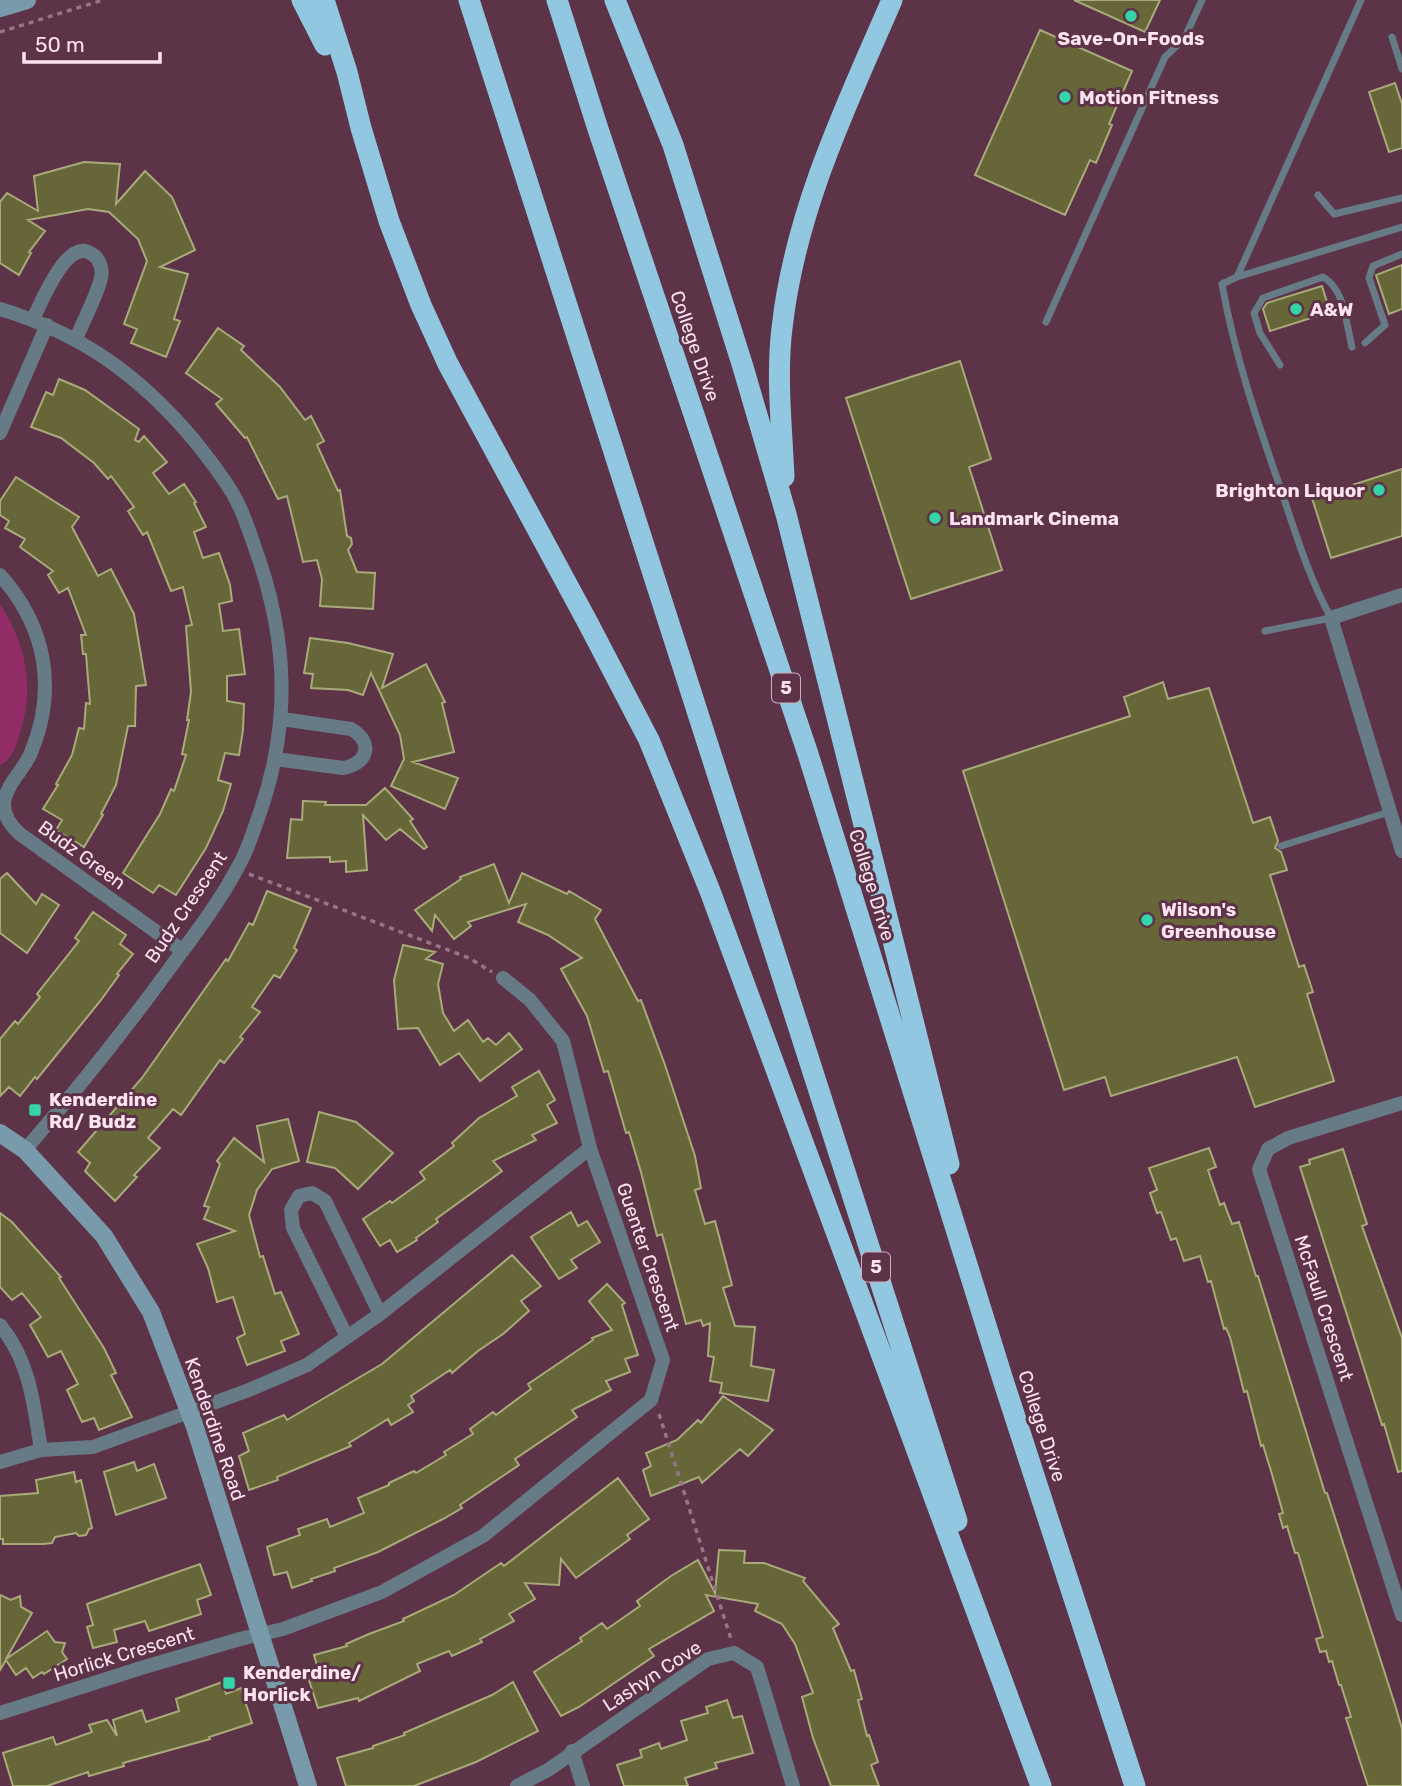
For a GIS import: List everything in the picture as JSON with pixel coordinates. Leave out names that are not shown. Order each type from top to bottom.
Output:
[{"type":"highway","points":[[302,0],[316,23],[361,128]]},
{"type":"highway","points":[[324,0],[389,221],[421,305],[448,364],[589,623],[649,740],[710,891],[1041,1786]]},
{"type":"highway","name":"5","points":[[469,0],[1041,1786]]},
{"type":"highway","name":"College Drive","points":[[557,0],[808,754],[1003,1380],[1135,1786]]},
{"type":"highway","points":[[615,0],[673,145],[786,514],[1003,1380]]},
{"type":"highway","points":[[786,514],[780,384],[782,330],[789,279],[814,187],[892,0]]},
{"type":"street","points":[[0,8],[27,0]]},
{"type":"street","points":[[33,319],[64,260],[84,250],[94,254],[101,265],[102,277],[76,339]]},
{"type":"street","name":"Budz Crescent","points":[[0,309],[47,325],[116,364],[160,402],[207,456],[235,496],[270,590],[279,644],[282,719],[270,785],[239,867],[183,951],[112,1048],[25,1150]]},
{"type":"street","points":[[0,433],[47,325]]},
{"type":"street","name":"Budz Green","points":[[0,575],[23,602],[32,621],[44,666],[42,714],[37,738],[28,759],[8,790],[4,802],[5,815],[20,834],[183,951]]},
{"type":"street","points":[[1402,594],[1331,618],[1402,851]]},
{"type":"street","points":[[275,759],[343,768],[354,766],[365,751],[365,742],[360,734],[351,729],[282,719]]},
{"type":"street","name":"Guenter Crescent","points":[[261,1635],[382,1592],[482,1536],[651,1400],[663,1360],[590,1149],[563,1041],[530,1000],[503,978]]},
{"type":"street","name":"McFaull Crescent","points":[[1402,1102],[1288,1138],[1268,1149],[1259,1170],[1402,1615]]},
{"type":"street","name":"Kenderdine Road","points":[[0,1133],[25,1150],[104,1236],[151,1312],[190,1412],[308,1786]]},
{"type":"street","points":[[0,1462],[41,1450],[93,1447],[307,1365],[380,1314],[590,1149]]},
{"type":"street","points":[[347,1337],[293,1228],[291,1210],[299,1196],[312,1193],[325,1201],[380,1314]]},
{"type":"street","points":[[0,1325],[10,1337],[23,1362],[32,1391],[41,1450]]},
{"type":"street","name":"Horlick Crescent","points":[[0,1713],[141,1668],[261,1635]]},
{"type":"street","name":"Lashyn Cove","points":[[517,1786],[548,1770],[708,1659],[734,1654],[757,1667],[793,1786]]},
{"type":"street","points":[[572,1751],[583,1786]]},
{"type":"lane","points":[[1046,322],[1165,57],[1184,39],[1202,0]]},
{"type":"lane","points":[[1237,277],[1361,0]]},
{"type":"lane","points":[[1392,37],[1402,69]]},
{"type":"lane","points":[[1318,195],[1334,214],[1402,198]]},
{"type":"lane","points":[[1265,631],[1331,618],[1313,584],[1270,458],[1230,327],[1222,284],[1237,277],[1402,227]]},
{"type":"lane","points":[[1365,344],[1385,325],[1369,278],[1373,267],[1402,254]]},
{"type":"lane","points":[[1280,365],[1260,333],[1254,313],[1263,298],[1323,277],[1331,282],[1338,292],[1352,347]]},
{"type":"lane","points":[[1282,846],[1389,813]]},
{"type":"path","points":[[0,32],[103,0]]},
{"type":"path","points":[[251,875],[469,958],[503,978]]},
{"type":"path","points":[[662,1418],[729,1627]]},
{"type":"shaded area","points":[[0,604],[17,636],[26,670],[27,687],[17,743],[9,758],[0,765]]},
{"type":"building","name":"Save-On-Foods","points":[[1074,0],[1160,0],[1145,32]]},
{"type":"building","name":"Motion Fitness","points":[[1040,30],[1132,71],[1109,124],[1112,125],[1096,163],[1090,160],[1065,215],[975,175]]},
{"type":"building","points":[[1395,83],[1402,104],[1402,148],[1389,152],[1369,92]]},
{"type":"building","points":[[84,162],[120,164],[116,204],[145,171],[172,197],[195,250],[160,267],[188,274],[174,319],[180,321],[166,357],[131,343],[137,329],[124,324],[147,261],[138,239],[109,212],[88,209],[28,220],[45,231],[29,252],[31,253],[19,275],[0,263],[0,202],[7,193],[38,211],[34,176]]},
{"type":"building","points":[[1402,265],[1402,309],[1389,314],[1376,275]]},
{"type":"building","name":"A&W","points":[[1322,286],[1330,312],[1270,331],[1263,309],[1267,303]]},
{"type":"building","points":[[218,328],[244,346],[241,350],[280,387],[305,420],[311,416],[324,441],[317,445],[338,491],[340,490],[347,536],[351,538],[352,544],[348,550],[357,572],[375,573],[373,609],[320,606],[322,579],[317,560],[303,562],[287,496],[278,499],[247,437],[245,438],[216,404],[222,399],[186,373]]},
{"type":"building","name":"Landmark Cinema","points":[[960,361],[991,459],[969,467],[1002,570],[911,599],[846,398]]},
{"type":"building","points":[[59,379],[85,390],[139,429],[135,440],[139,442],[144,436],[167,462],[153,473],[169,494],[184,484],[196,502],[194,503],[206,527],[194,532],[203,558],[219,553],[230,585],[232,601],[219,604],[223,631],[239,629],[245,674],[227,676],[227,701],[244,704],[239,755],[225,753],[218,780],[231,784],[223,811],[206,848],[176,895],[159,885],[153,893],[123,873],[160,814],[171,789],[174,791],[186,755],[182,754],[191,692],[186,626],[192,625],[183,587],[171,591],[147,532],[143,535],[128,511],[134,507],[111,476],[108,479],[94,463],[61,438],[31,427],[46,392],[53,395]]},
{"type":"building","points":[[1402,469],[1402,536],[1331,558],[1312,498]]},
{"type":"building","points":[[16,477],[79,517],[72,527],[98,576],[111,569],[134,614],[146,685],[136,686],[135,726],[128,726],[116,785],[101,814],[103,815],[84,847],[56,830],[62,820],[43,809],[72,755],[79,728],[84,729],[86,703],[90,704],[86,654],[83,654],[81,635],[86,635],[68,588],[59,593],[48,575],[53,571],[20,547],[25,539],[5,528],[9,521],[0,515],[0,501]]},
{"type":"building","points":[[310,638],[348,643],[393,654],[382,688],[426,664],[445,702],[442,703],[454,752],[413,762],[458,778],[445,809],[391,786],[404,759],[400,735],[371,673],[363,695],[348,690],[311,688],[313,674],[304,673]]},
{"type":"building","name":"Wilson's Greenhouse","points":[[1163,682],[1168,699],[1209,688],[1253,823],[1270,817],[1278,841],[1275,848],[1281,852],[1287,870],[1270,875],[1299,967],[1304,965],[1313,992],[1307,994],[1334,1081],[1255,1107],[1237,1057],[1111,1096],[1105,1077],[1064,1090],[963,771],[1130,716],[1124,697]]},
{"type":"building","points":[[385,788],[413,819],[410,821],[427,847],[424,849],[400,829],[386,840],[363,815],[367,870],[346,872],[346,861],[330,862],[330,857],[287,858],[291,819],[302,820],[303,801],[326,802],[325,805],[366,805]]},
{"type":"building","points":[[494,864],[509,903],[522,873],[567,894],[569,891],[601,910],[595,919],[638,1001],[641,1000],[695,1156],[701,1188],[695,1190],[705,1224],[715,1221],[732,1285],[723,1288],[735,1326],[755,1327],[751,1366],[774,1370],[768,1401],[720,1393],[722,1383],[710,1381],[714,1357],[708,1356],[710,1323],[703,1326],[701,1320],[686,1324],[662,1234],[657,1236],[641,1172],[629,1132],[626,1133],[608,1071],[604,1072],[587,1016],[561,969],[582,958],[548,935],[518,922],[526,904],[468,922],[471,926],[454,939],[435,915],[432,931],[415,910],[461,879],[460,877]]},
{"type":"building","points":[[7,873],[36,904],[42,894],[59,905],[27,953],[0,933],[0,879]]},
{"type":"building","points":[[267,891],[311,908],[294,948],[297,950],[280,978],[274,975],[252,1007],[260,1012],[224,1063],[220,1060],[181,1115],[173,1109],[148,1138],[160,1148],[134,1175],[137,1177],[115,1201],[85,1171],[90,1163],[78,1152],[142,1078],[226,959],[228,961],[249,923],[253,925]]},
{"type":"building","points":[[93,912],[126,935],[120,944],[133,954],[101,1000],[37,1079],[35,1077],[20,1096],[9,1087],[0,1096],[0,1039],[15,1021],[18,1024],[40,997],[37,994],[79,941],[75,938]]},
{"type":"building","points":[[403,945],[435,952],[426,959],[443,964],[438,984],[443,1013],[454,1031],[468,1020],[483,1042],[488,1038],[496,1045],[509,1033],[522,1049],[480,1081],[459,1053],[440,1065],[418,1028],[398,1029],[394,980]]},
{"type":"building","points":[[539,1071],[555,1100],[547,1105],[557,1123],[532,1135],[536,1140],[493,1161],[502,1171],[436,1219],[438,1222],[416,1238],[417,1240],[397,1252],[390,1240],[380,1246],[363,1219],[390,1201],[392,1203],[425,1179],[420,1172],[454,1146],[452,1143],[479,1118],[517,1096],[512,1087]]},
{"type":"building","points":[[319,1112],[356,1122],[393,1153],[358,1189],[335,1168],[307,1162]]},
{"type":"building","points":[[288,1119],[299,1161],[272,1169],[257,1190],[249,1215],[260,1257],[263,1256],[275,1294],[281,1292],[299,1334],[281,1341],[285,1351],[247,1365],[237,1338],[245,1334],[233,1297],[217,1302],[208,1268],[197,1244],[235,1231],[204,1219],[209,1207],[204,1206],[220,1164],[217,1161],[234,1138],[264,1162],[257,1126]]},
{"type":"building","points":[[1209,1148],[1216,1167],[1208,1170],[1220,1205],[1224,1203],[1232,1224],[1239,1222],[1258,1276],[1325,1493],[1396,1708],[1402,1729],[1402,1786],[1368,1786],[1346,1718],[1351,1717],[1341,1685],[1326,1651],[1320,1652],[1316,1639],[1323,1637],[1298,1553],[1295,1553],[1287,1526],[1283,1528],[1279,1514],[1283,1513],[1271,1471],[1211,1281],[1208,1282],[1200,1256],[1184,1261],[1176,1238],[1171,1240],[1161,1212],[1157,1213],[1150,1193],[1157,1190],[1149,1168]]},
{"type":"building","points":[[1343,1149],[1367,1224],[1362,1226],[1402,1338],[1402,1471],[1398,1472],[1300,1167],[1310,1164],[1309,1160]]},
{"type":"building","points":[[571,1212],[578,1226],[587,1221],[600,1242],[571,1260],[577,1268],[559,1279],[531,1237]]},
{"type":"building","points":[[0,1213],[12,1222],[61,1277],[59,1278],[104,1348],[116,1373],[111,1375],[132,1417],[99,1430],[94,1418],[82,1422],[67,1390],[78,1384],[61,1351],[48,1357],[30,1325],[41,1317],[22,1293],[12,1300],[0,1287]]},
{"type":"building","points":[[512,1255],[541,1286],[521,1301],[529,1311],[452,1373],[450,1370],[411,1396],[414,1401],[408,1405],[413,1412],[391,1425],[388,1419],[349,1443],[351,1446],[277,1477],[278,1480],[249,1490],[239,1456],[249,1451],[243,1433],[284,1415],[287,1420],[382,1364]]},
{"type":"building","points":[[607,1284],[625,1303],[622,1305],[638,1355],[625,1359],[630,1372],[606,1381],[611,1390],[572,1410],[577,1417],[515,1459],[519,1465],[443,1519],[378,1552],[334,1568],[335,1571],[292,1588],[287,1572],[274,1575],[267,1547],[300,1535],[298,1529],[327,1519],[330,1527],[364,1513],[358,1498],[414,1471],[416,1473],[446,1455],[444,1452],[473,1434],[470,1429],[493,1412],[496,1415],[531,1389],[528,1384],[593,1340],[592,1338],[612,1330],[589,1301]]},
{"type":"building","points":[[723,1396],[773,1430],[748,1456],[740,1449],[702,1483],[699,1477],[651,1496],[643,1470],[651,1466],[646,1453],[677,1440],[698,1420],[701,1423]]},
{"type":"building","points":[[134,1462],[137,1471],[154,1464],[166,1498],[116,1515],[104,1472]]},
{"type":"building","points":[[74,1472],[76,1482],[81,1480],[92,1528],[86,1535],[79,1536],[76,1533],[55,1537],[52,1543],[43,1544],[3,1544],[3,1539],[0,1539],[0,1496],[38,1493],[36,1480]]},
{"type":"building","points":[[618,1478],[649,1519],[627,1535],[630,1539],[576,1578],[561,1559],[559,1585],[525,1583],[535,1599],[509,1614],[514,1621],[480,1639],[482,1642],[452,1656],[449,1651],[417,1664],[420,1671],[359,1701],[358,1698],[318,1708],[308,1677],[319,1673],[314,1655],[347,1646],[346,1644],[404,1621],[403,1619],[454,1595],[501,1563],[504,1566]]},
{"type":"building","points":[[719,1550],[745,1551],[744,1563],[764,1563],[805,1578],[803,1581],[839,1624],[833,1628],[851,1671],[854,1670],[862,1699],[858,1700],[867,1736],[869,1735],[878,1762],[871,1765],[879,1786],[831,1786],[813,1738],[802,1697],[813,1693],[795,1644],[782,1624],[755,1611],[758,1604],[706,1595],[714,1611],[649,1649],[654,1656],[579,1707],[561,1716],[534,1672],[582,1641],[580,1638],[602,1623],[607,1629],[640,1606],[637,1601],[698,1560],[715,1593]]},
{"type":"building","points":[[200,1564],[211,1595],[197,1600],[201,1614],[149,1631],[145,1621],[114,1630],[117,1642],[93,1648],[87,1627],[93,1625],[87,1604]]},
{"type":"building","points":[[0,1595],[11,1600],[20,1596],[21,1607],[32,1613],[6,1659],[47,1631],[55,1642],[65,1643],[62,1652],[67,1659],[33,1678],[26,1668],[16,1675],[6,1660],[0,1670]]},
{"type":"building","points":[[222,1682],[226,1694],[241,1688],[252,1723],[209,1737],[210,1739],[123,1763],[124,1766],[89,1776],[88,1772],[47,1786],[13,1786],[3,1753],[53,1737],[56,1745],[92,1732],[89,1725],[107,1720],[117,1736],[113,1720],[142,1710],[146,1722],[179,1711],[176,1699]]},
{"type":"building","points":[[513,1682],[538,1731],[476,1762],[414,1786],[346,1786],[337,1758],[405,1735],[404,1733],[492,1695]]},
{"type":"building","points":[[727,1700],[733,1718],[742,1716],[753,1753],[715,1763],[717,1768],[685,1778],[688,1786],[624,1786],[617,1765],[642,1757],[640,1750],[659,1743],[661,1749],[687,1740],[681,1721],[708,1713],[706,1707]]},
{"type":"place","name":"Save-On-Foods","points":[[1131,16]]},
{"type":"place","name":"Motion Fitness","points":[[1065,97]]},
{"type":"place","name":"A&W","points":[[1296,309]]},
{"type":"place","name":"Brighton Liquor","points":[[1379,490]]},
{"type":"place","name":"Landmark Cinema","points":[[935,518]]},
{"type":"place","name":"Wilson's Greenhouse","points":[[1147,920]]},
{"type":"place","name":"Kenderdine Rd/ Budz","points":[[35,1110]]},
{"type":"place","name":"Kenderdine/ Horlick","points":[[229,1683]]}]
